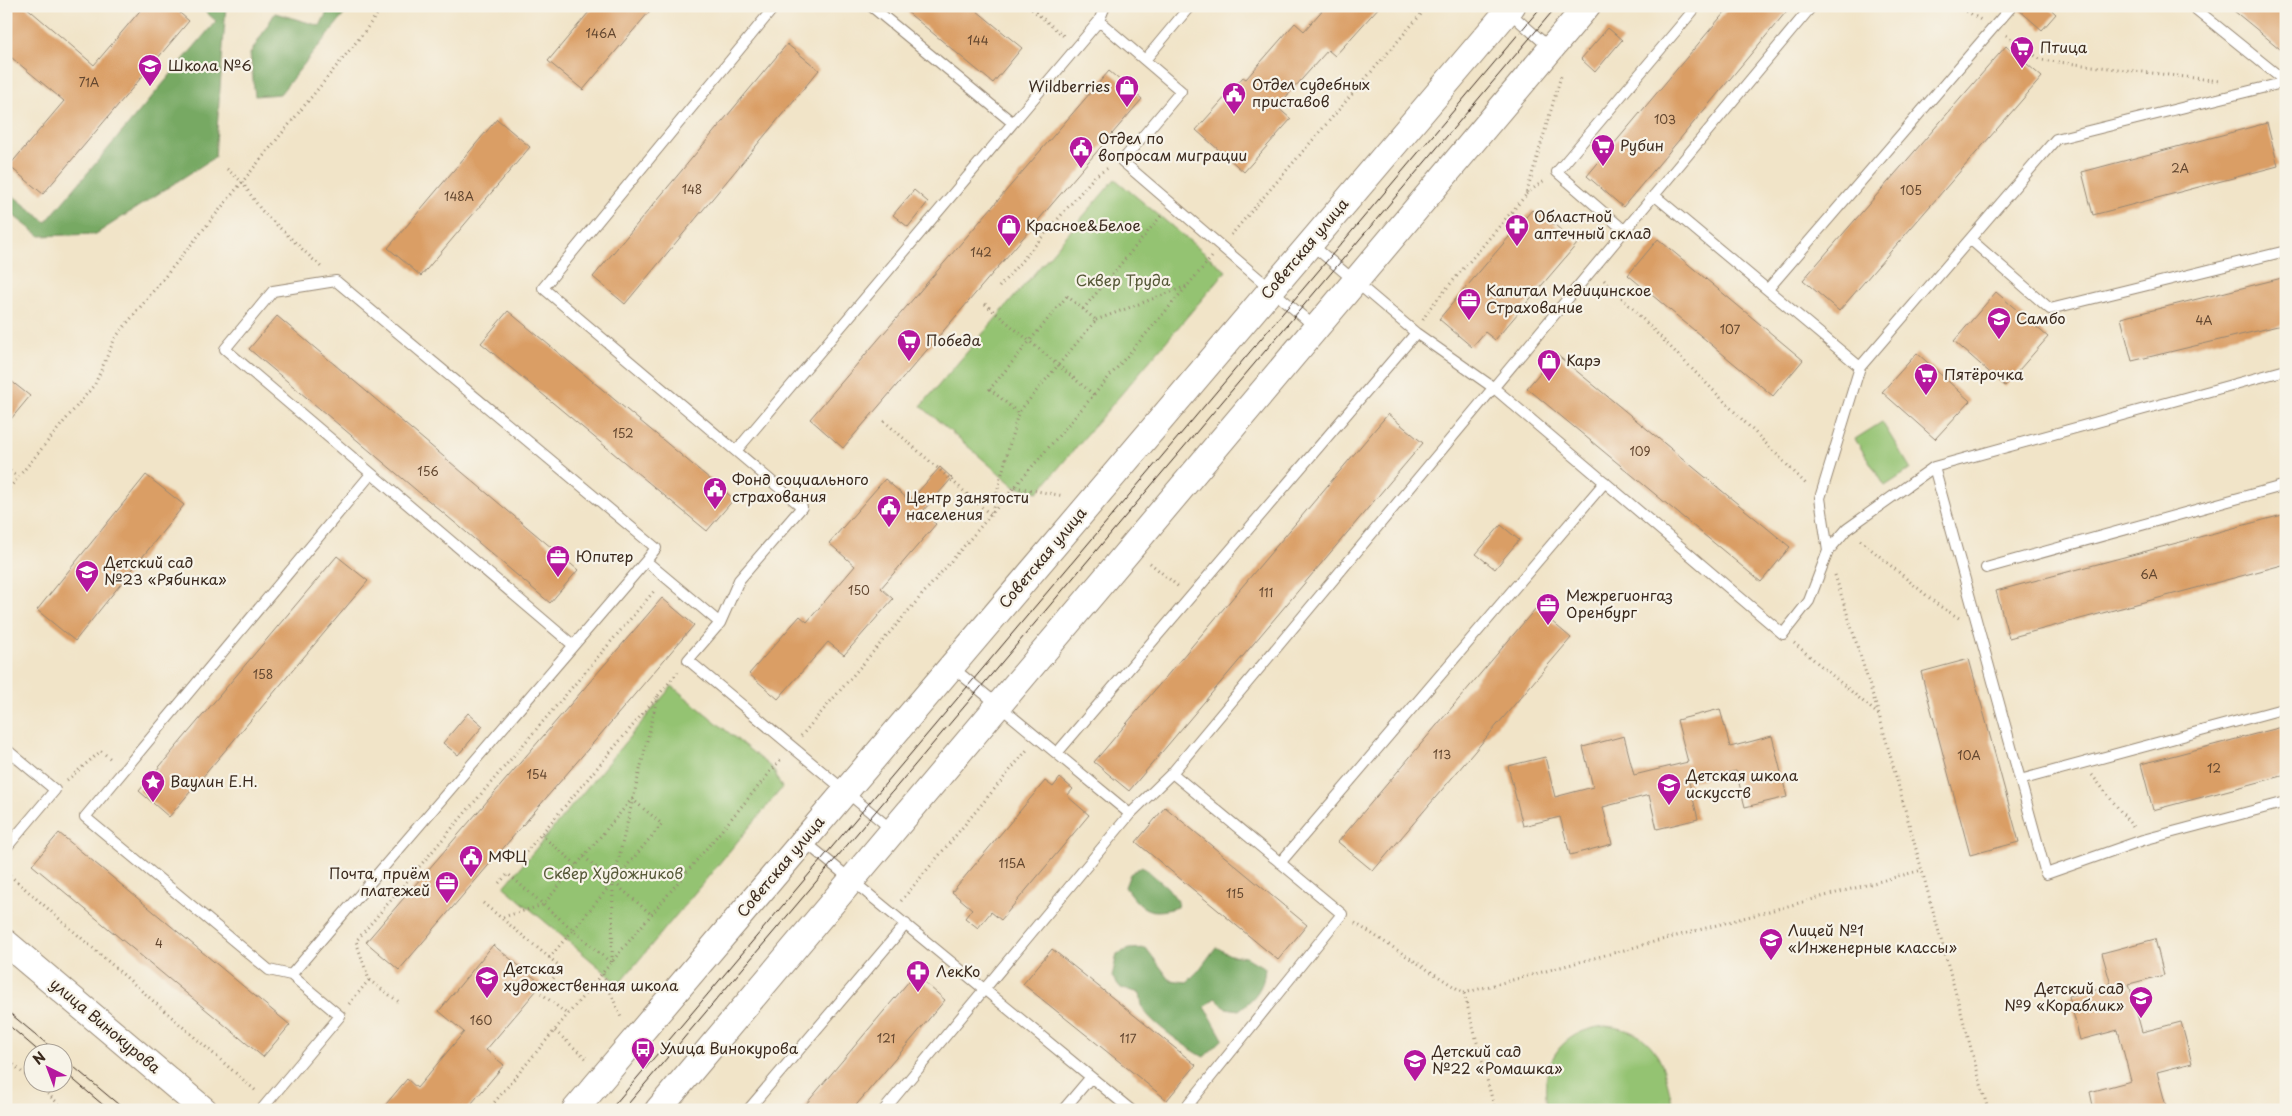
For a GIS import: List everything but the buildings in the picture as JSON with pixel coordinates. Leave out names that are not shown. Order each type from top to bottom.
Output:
[{"type":"main road","points":[[658,1110],[1587,6]]},
{"type":"main road","name":"Советская улица","points":[[575,1110],[1272,289],[1507,8]]},
{"type":"main road","name":"улица Винокурова","points":[[6,943],[204,1110]]},
{"type":"lane","points":[[774,6],[543,288],[802,507],[739,580],[720,623],[688,660],[893,831]]},
{"type":"lane","points":[[871,6],[1013,123]]},
{"type":"lane","points":[[736,451],[1100,21],[1105,6]]},
{"type":"lane","points":[[1145,60],[1190,6]]},
{"type":"lane","points":[[1625,230],[1557,172],[1697,6]]},
{"type":"lane","points":[[884,1110],[1130,814],[1172,773],[1812,6]]},
{"type":"lane","points":[[1768,289],[2012,6]]},
{"type":"lane","points":[[2192,6],[2286,82]]},
{"type":"lane","points":[[1507,8],[1551,49]]},
{"type":"lane","points":[[1100,21],[1181,91],[1122,161],[1317,328]]},
{"type":"lane","points":[[1828,551],[1820,498],[1860,367],[2056,139],[2286,82]]},
{"type":"lane","points":[[1654,195],[1860,367]]},
{"type":"lane","points":[[1970,239],[2050,309],[2286,251]]},
{"type":"lane","points":[[1310,244],[1416,333],[1494,388],[1783,634],[1809,601],[1828,551],[1847,529],[1934,467],[2286,370]]},
{"type":"lane","points":[[291,975],[573,646],[656,548],[336,281],[273,291],[225,349],[573,646]]},
{"type":"lane","points":[[1058,753],[1416,333]]},
{"type":"lane","points":[[1934,467],[2046,874],[2143,840],[2286,802]]},
{"type":"lane","points":[[265,1106],[340,1016],[291,975],[268,970],[85,817],[371,474]]},
{"type":"lane","points":[[1280,863],[1605,482]]},
{"type":"lane","points":[[1986,568],[2286,485]]},
{"type":"lane","points":[[646,560],[720,623]]},
{"type":"lane","points":[[952,666],[1130,814]]},
{"type":"lane","points":[[2020,780],[2286,708]]},
{"type":"lane","points":[[6,749],[55,790],[6,848]]},
{"type":"lane","points":[[1172,773],[1342,914],[1184,1110]]},
{"type":"lane","points":[[803,841],[1131,1110]]},
{"type":"lane","points":[[748,1110],[906,924]]},
{"type":"lane","points":[[1063,1110],[1091,1076]]},
{"type":"path","points":[[6,492],[95,384],[115,338],[383,6]]},
{"type":"path","points":[[1028,6],[1077,48]]},
{"type":"path","points":[[488,1110],[792,746],[1428,6]]},
{"type":"path","points":[[1958,6],[1994,27],[2041,60],[2224,81]]},
{"type":"path","points":[[1526,195],[1561,75]]},
{"type":"path","points":[[227,169],[242,182],[261,210],[336,281]]},
{"type":"path","points":[[1416,333],[1429,309],[1526,195],[1557,172]]},
{"type":"path","points":[[999,287],[1095,176]]},
{"type":"path","points":[[1083,309],[1172,204]]},
{"type":"path","points":[[1593,269],[1820,498]]},
{"type":"path","points":[[991,515],[1018,413],[1096,320],[1188,286]]},
{"type":"path","points":[[1018,413],[990,389],[1067,296],[1096,320]]},
{"type":"path","points":[[985,304],[1094,395]]},
{"type":"path","points":[[884,421],[991,515]]},
{"type":"path","points":[[6,468],[18,477]]},
{"type":"path","points":[[1015,487],[1065,496]]},
{"type":"path","points":[[1847,529],[1938,605],[1979,632]]},
{"type":"path","points":[[1828,551],[1879,715],[1988,1110]]},
{"type":"path","points":[[1149,562],[1190,597]]},
{"type":"path","points":[[399,1002],[370,980],[356,941],[666,577]]},
{"type":"path","points":[[1783,634],[1879,715]]},
{"type":"path","points":[[526,852],[688,660]]},
{"type":"path","points":[[612,963],[613,882],[658,696]]},
{"type":"path","points":[[891,913],[1038,737]]},
{"type":"path","points":[[55,790],[101,751],[112,761]]},
{"type":"path","points":[[2083,763],[2143,840]]},
{"type":"path","points":[[500,918],[543,905],[632,799]]},
{"type":"path","points":[[549,958],[662,824],[632,799]]},
{"type":"path","points":[[541,835],[576,865]]},
{"type":"path","points":[[584,857],[652,915]]},
{"type":"path","points":[[1464,993],[1922,870]]},
{"type":"path","points":[[6,872],[265,1106]]},
{"type":"path","points":[[499,883],[508,874],[612,963]]},
{"type":"path","points":[[483,903],[562,968],[541,993],[568,1015]]},
{"type":"path","points":[[1342,914],[1464,993],[1495,1110]]},
{"type":"path","points":[[603,974],[624,1026]]},
{"type":"path","points":[[340,1016],[370,980]]},
{"type":"path","points":[[555,1031],[593,1064]]},
{"type":"path","points":[[6,1058],[22,1072]]},
{"type":"path","points":[[48,1094],[66,1110]]},
{"type":"green space","points":[[199,6],[226,6],[215,157],[96,234],[40,236],[6,210],[6,190],[46,222],[216,21]]},
{"type":"green space","points":[[330,6],[351,6],[280,94],[255,96],[250,54],[275,13],[320,26]]},
{"type":"green space","name":"Сквер Труда","points":[[1115,179],[1226,271],[1038,492],[1015,487],[921,406]]},
{"type":"green space","points":[[1882,422],[1911,469],[1885,486],[1855,439]]},
{"type":"green space","name":"Сквер Художников","points":[[672,686],[773,769],[782,788],[619,984],[504,887]]},
{"type":"green space","points":[[1142,866],[1167,887],[1178,901],[1177,907],[1153,911],[1141,906],[1136,901],[1125,887],[1130,874]]},
{"type":"green space","points":[[1216,947],[1230,955],[1246,957],[1265,968],[1263,981],[1258,992],[1239,1010],[1226,1008],[1215,998],[1205,1007],[1223,1039],[1204,1057],[1180,1042],[1146,1014],[1140,993],[1121,988],[1112,977],[1117,954],[1129,949],[1146,948],[1170,980],[1187,982],[1199,970]]},
{"type":"green space","points":[[1605,1026],[1623,1029],[1637,1035],[1648,1043],[1662,1065],[1674,1110],[1548,1110],[1546,1079],[1556,1053],[1564,1043],[1575,1035],[1589,1029]]},
{"type":"tram line","points":[[610,1110],[1542,6]]},
{"type":"tram line","points":[[623,1110],[1557,6]]},
{"type":"tram line","points":[[6,1010],[47,1044]]},
{"type":"tram line","points":[[6,1023],[30,1044]]},
{"type":"tram line","points":[[72,1065],[125,1110]]},
{"type":"tram line","points":[[72,1079],[109,1110]]},
{"type":"place","name":"Птица","points":[[2022,69]]},
{"type":"place","name":"Школа №6","points":[[150,87]]},
{"type":"place","name":"Wildberries","points":[[1127,108]]},
{"type":"place","name":"Отдел судебных приставов","points":[[1234,115]]},
{"type":"place","name":"Рубин","points":[[1603,167]]},
{"type":"place","name":"Отдел по вопросам миграции","points":[[1081,169]]},
{"type":"place","name":"Красное&Белое","points":[[1009,247]]},
{"type":"place","name":"Областной аптечный склад","points":[[1517,247]]},
{"type":"place","name":"Капитал Медицинское Страхование","points":[[1469,321]]},
{"type":"place","name":"Самбо","points":[[1999,340]]},
{"type":"place","name":"Победа","points":[[909,362]]},
{"type":"place","name":"Карэ","points":[[1549,382]]},
{"type":"place","name":"Пятёрочка","points":[[1926,396]]},
{"type":"place","name":"Фонд социального страхования","points":[[715,510]]},
{"type":"place","name":"Центр занятости населения","points":[[889,528]]},
{"type":"place","name":"Юпитер","points":[[558,578]]},
{"type":"place","name":"Детский сад №23 «Рябинка»","points":[[87,593]]},
{"type":"place","name":"Межрегионгаз Оренбург","points":[[1548,626]]},
{"type":"place","name":"Ваулин Е.Н.","points":[[153,803]]},
{"type":"place","name":"Детская школа искусств","points":[[1669,806]]},
{"type":"place","name":"МФЦ","points":[[471,878]]},
{"type":"place","name":"Почта, приём платежей","points":[[447,904]]},
{"type":"place","name":"Лицей №1 «Инженерные классы»","points":[[1771,961]]},
{"type":"place","name":"ЛекКо","points":[[918,993]]},
{"type":"place","name":"Детская художественная школа","points":[[487,999]]},
{"type":"place","name":"Детский сад №9 «Кораблик»","points":[[2141,1019]]},
{"type":"place","name":"Улица Винокурова","points":[[643,1070]]},
{"type":"place","name":"Детский сад №22 «Ромашка»","points":[[1415,1082]]}]
